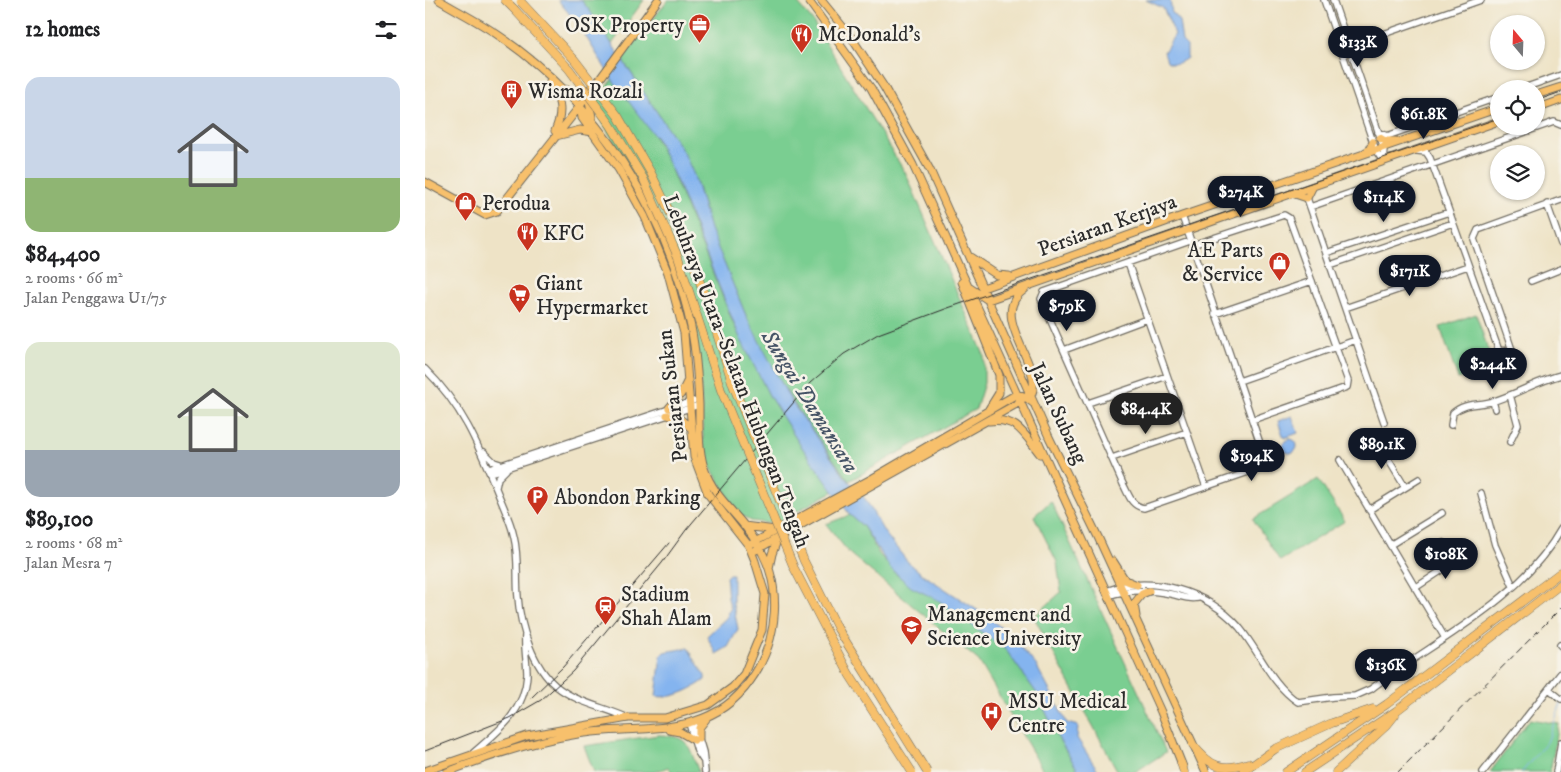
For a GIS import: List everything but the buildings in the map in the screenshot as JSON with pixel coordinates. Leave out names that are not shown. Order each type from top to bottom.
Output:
[{"type":"highway","name":"Lebuhraya Utara–Selatan Hubungan Tengah","points":[[505,0],[569,69],[610,124],[643,178],[678,257],[721,390],[794,568],[849,674],[913,772]]},
{"type":"highway","name":"Lebuhraya Utara–Selatan Hubungan Tengah","points":[[520,1],[574,59],[612,109],[651,173],[689,252],[733,385],[804,561],[838,630],[927,772]]},
{"type":"highway","points":[[1286,772],[1387,704],[1561,572]]},
{"type":"highway","points":[[1305,772],[1397,711],[1561,584]]},
{"type":"highway","points":[[1193,745],[1212,766],[1224,771],[1240,768],[1275,749],[1332,723],[1387,704]]},
{"type":"highway","points":[[1336,772],[1387,725],[1397,711]]},
{"type":"highway","points":[[1243,772],[1275,749]]},
{"type":"highway","points":[[1181,763],[1185,772]]},
{"type":"main road","name":"Persiaran Sukan","points":[[439,0],[498,35],[579,106],[594,122],[626,166],[650,208],[674,266],[690,326],[695,404],[699,440],[705,468],[723,503],[758,545],[769,572],[775,604],[768,647],[750,681],[736,696],[712,714],[665,729],[621,730],[579,734],[514,749],[448,772]]},
{"type":"main road","points":[[425,182],[485,215],[491,215],[497,211],[658,0]]},
{"type":"main road","name":"Jalan Subang","points":[[808,0],[857,66],[888,116],[918,174],[982,317],[1023,397],[1048,464],[1161,712],[1181,763]]},
{"type":"main road","name":"Jalan Subang","points":[[823,2],[869,63],[906,123],[969,256],[1025,383],[1023,397]]},
{"type":"main road","points":[[547,76],[561,108],[561,118],[553,138]]},
{"type":"main road","points":[[557,85],[573,92],[591,90]]},
{"type":"main road","points":[[1545,92],[1561,87]]},
{"type":"main road","points":[[591,90],[590,110],[594,122]]},
{"type":"main road","points":[[1545,105],[1561,100]]},
{"type":"main road","name":"Persiaran Sukan","points":[[425,771],[527,736],[628,718],[665,718],[708,705],[733,687],[743,674],[753,656],[762,630],[765,594],[750,549],[708,494],[694,457],[691,428],[695,404],[689,378],[683,333],[668,273],[645,217],[619,170],[579,114],[579,106]]},
{"type":"main road","name":"Persiaran Kerjaya","points":[[983,288],[1182,216],[1490,111]]},
{"type":"main road","name":"Persiaran Kerjaya","points":[[988,300],[1186,229],[1490,124]]},
{"type":"main road","points":[[553,138],[573,130],[593,132]]},
{"type":"main road","points":[[1379,135],[1385,141],[1392,142],[1427,133]]},
{"type":"main road","points":[[1341,163],[1369,150],[1373,142]]},
{"type":"main road","points":[[1292,193],[1297,193],[1307,198],[1314,185]]},
{"type":"main road","points":[[969,256],[997,276],[1019,275]]},
{"type":"main road","points":[[961,271],[965,290],[999,376],[999,393],[987,411]]},
{"type":"main road","points":[[967,285],[979,296],[988,300]]},
{"type":"main road","points":[[750,549],[778,538],[826,507],[985,421],[1023,397],[1035,381],[1011,318],[1013,303],[1021,292],[1030,285]]},
{"type":"main road","points":[[982,317],[979,296],[983,288]]},
{"type":"main road","points":[[689,378],[681,394],[668,411],[691,428]]},
{"type":"main road","points":[[875,480],[987,411],[1023,397]]},
{"type":"main road","name":"Jalan Subang","points":[[1023,397],[1035,405],[1206,772]]},
{"type":"main road","points":[[985,421],[1005,420],[1016,424],[1048,464]]},
{"type":"main road","points":[[758,545],[775,530],[826,507]]},
{"type":"main road","points":[[744,526],[775,530]]},
{"type":"main road","points":[[1098,537],[1125,580],[1137,584]]},
{"type":"main road","points":[[769,572],[772,554],[778,538]]},
{"type":"main road","points":[[1143,638],[1135,604],[1142,594],[1149,591]]},
{"type":"main road","points":[[665,718],[691,721],[708,705]]},
{"type":"main road","points":[[665,729],[680,732],[696,739],[701,723],[712,714]]},
{"type":"main road","points":[[437,772],[450,761]]},
{"type":"street","points":[[1324,0],[1376,151],[1383,161]]},
{"type":"street","points":[[1333,0],[1384,148],[1383,161]]},
{"type":"street","points":[[1341,48],[1481,0]]},
{"type":"street","points":[[1545,81],[1561,75]]},
{"type":"street","points":[[1379,135],[1387,136],[1490,100]]},
{"type":"street","points":[[1310,207],[1554,122],[1561,125]]},
{"type":"street","points":[[1430,158],[1431,147],[1452,137]]},
{"type":"street","points":[[1407,153],[1421,150],[1426,152],[1430,158],[1497,350],[1512,350],[1474,239],[1478,230],[1561,200]]},
{"type":"street","points":[[1307,198],[1384,422]]},
{"type":"street","points":[[1547,204],[1561,244]]},
{"type":"street","points":[[1326,253],[1449,212]]},
{"type":"street","points":[[1182,216],[1186,229],[1191,243],[1215,314],[1239,381],[1252,420],[1266,460],[1263,467],[1144,508],[1133,504],[1041,299],[1044,292],[1128,263],[1191,243],[1283,215],[1289,218],[1348,381],[1347,387],[1252,420]]},
{"type":"street","points":[[1330,265],[1453,223]]},
{"type":"street","points":[[1128,263],[1206,487]]},
{"type":"street","points":[[1345,308],[1468,266]]},
{"type":"street","points":[[1531,281],[1561,269]]},
{"type":"street","points":[[1215,314],[1312,280]]},
{"type":"street","points":[[1064,350],[1147,320]]},
{"type":"street","points":[[1239,381],[1356,340]]},
{"type":"street","points":[[425,369],[466,418],[490,471],[514,535],[518,555],[518,599],[525,633],[527,674],[525,689],[520,704],[502,729],[473,753]]},
{"type":"street","points":[[1087,403],[1167,376]]},
{"type":"street","points":[[1451,425],[1453,413],[1461,406],[1493,401],[1561,376]]},
{"type":"street","points":[[1510,394],[1518,425],[1510,442]]},
{"type":"street","points":[[1493,401],[1495,409]]},
{"type":"street","points":[[490,471],[668,411],[695,404]]},
{"type":"street","points":[[1112,458],[1187,432]]},
{"type":"street","points":[[1377,441],[1405,487]]},
{"type":"street","points":[[481,449],[494,462],[508,465]]},
{"type":"street","points":[[1340,460],[1445,638]]},
{"type":"street","points":[[495,488],[498,478],[508,465]]},
{"type":"street","points":[[1369,510],[1419,479]]},
{"type":"street","points":[[1481,493],[1495,545],[1513,586]]},
{"type":"street","points":[[1390,545],[1442,513]]},
{"type":"street","points":[[1107,594],[1137,584],[1169,587],[1191,593],[1223,613],[1239,627],[1284,692],[1298,702],[1363,694],[1445,638],[1513,586],[1543,556],[1561,529]]},
{"type":"street","points":[[1443,543],[1454,562]]},
{"type":"street","points":[[1415,588],[1465,555]]},
{"type":"street","points":[[1120,589],[1174,594],[1189,600],[1198,598]]},
{"type":"street","points":[[525,633],[544,672],[556,686],[586,703],[611,710],[628,718]]},
{"type":"street","points":[[1483,772],[1561,673]]},
{"type":"street","points":[[1549,689],[1561,699]]},
{"type":"street","points":[[691,721],[705,772]]},
{"type":"street","points":[[1556,772],[1561,742]]},
{"type":"green space","points":[[581,0],[644,0],[612,44]]},
{"type":"green space","points":[[668,0],[795,0],[812,20],[906,174],[984,355],[984,383],[976,409],[849,481],[799,411],[774,372],[747,318],[710,229],[698,187],[684,153],[622,59]]},
{"type":"green space","points":[[612,79],[652,132],[668,162],[734,325],[770,397],[799,443],[834,491],[774,524],[751,521],[737,512],[704,456],[700,372],[673,267],[628,166],[593,106]]},
{"type":"green space","points":[[1476,314],[1494,367],[1458,379],[1440,327]]},
{"type":"green space","points":[[1318,479],[1345,521],[1280,561],[1253,519]]},
{"type":"green space","points":[[1051,501],[1166,752],[1135,772],[1118,772],[1034,617],[1061,592],[1057,562],[1034,516]]},
{"type":"green space","points":[[850,515],[863,526],[879,554],[897,575],[916,589],[938,600],[1006,650],[1038,695],[1057,736],[1079,772],[1044,772],[979,661],[850,554],[826,524]]},
{"type":"green space","points":[[1530,719],[1559,724],[1550,772],[1490,772]]},
{"type":"green space","points":[[659,735],[683,740],[690,749],[699,772],[672,772],[668,767],[655,772],[594,772],[584,746]]},
{"type":"water","points":[[558,0],[581,0],[684,153],[694,175],[710,229],[747,318],[791,401],[845,477],[866,500],[884,532],[907,561],[922,574],[991,619],[1013,638],[1036,665],[1067,723],[1078,726],[1077,738],[1099,772],[1079,772],[1057,736],[1038,695],[1006,650],[938,600],[911,587],[891,569],[863,526],[850,515],[799,443],[770,397],[740,338],[677,182],[658,141],[612,79],[580,27]]},
{"type":"water","points":[[1146,0],[1170,0],[1172,13],[1179,21],[1182,41],[1187,46],[1187,58],[1175,64],[1167,61],[1164,52],[1175,34],[1163,8]]},
{"type":"water","points":[[1292,416],[1298,433],[1284,438],[1278,421]]},
{"type":"water","points":[[1290,439],[1295,441],[1297,446],[1295,451],[1290,453],[1285,451],[1283,446],[1285,441]]},
{"type":"water","points":[[729,574],[733,574],[733,604],[738,629],[728,647],[716,654],[707,636],[727,617],[731,607],[726,577]]},
{"type":"water","points":[[688,648],[705,676],[705,680],[675,695],[656,696],[661,655],[664,652]]},
{"type":"waterway","points":[[1522,772],[1548,740],[1561,703]]},
{"type":"tram line","points":[[1545,98],[1561,92]]},
{"type":"tram line","points":[[425,751],[510,718],[541,700],[573,671],[662,563],[686,530],[810,383],[844,354],[878,334],[948,308],[1490,121]]},
{"type":"tram line","points":[[531,698],[563,667],[669,543]]},
{"type":"railway","points":[[1398,772],[1561,608]]},
{"type":"place","name":"OSK Property","points":[[700,44]]},
{"type":"place","name":"McDonald's","points":[[802,53]]},
{"type":"place","name":"Wisma Rozali","points":[[512,110]]},
{"type":"place","name":"Perodua","points":[[466,222]]},
{"type":"place","name":"KFC","points":[[527,252]]},
{"type":"place","name":"AE Parts & Service","points":[[1279,281]]},
{"type":"place","name":"Giant Hypermarket","points":[[520,314]]},
{"type":"place","name":"Abondon Parking","points":[[538,516]]},
{"type":"place","name":"Stadium Shah Alam","points":[[605,625]]},
{"type":"place","name":"Management and Science University","points":[[911,645]]},
{"type":"place","name":"MSU Medical Centre","points":[[992,732]]},
{"type":"water label","name":"Sungai Damansara","points":[[811,401]]}]
